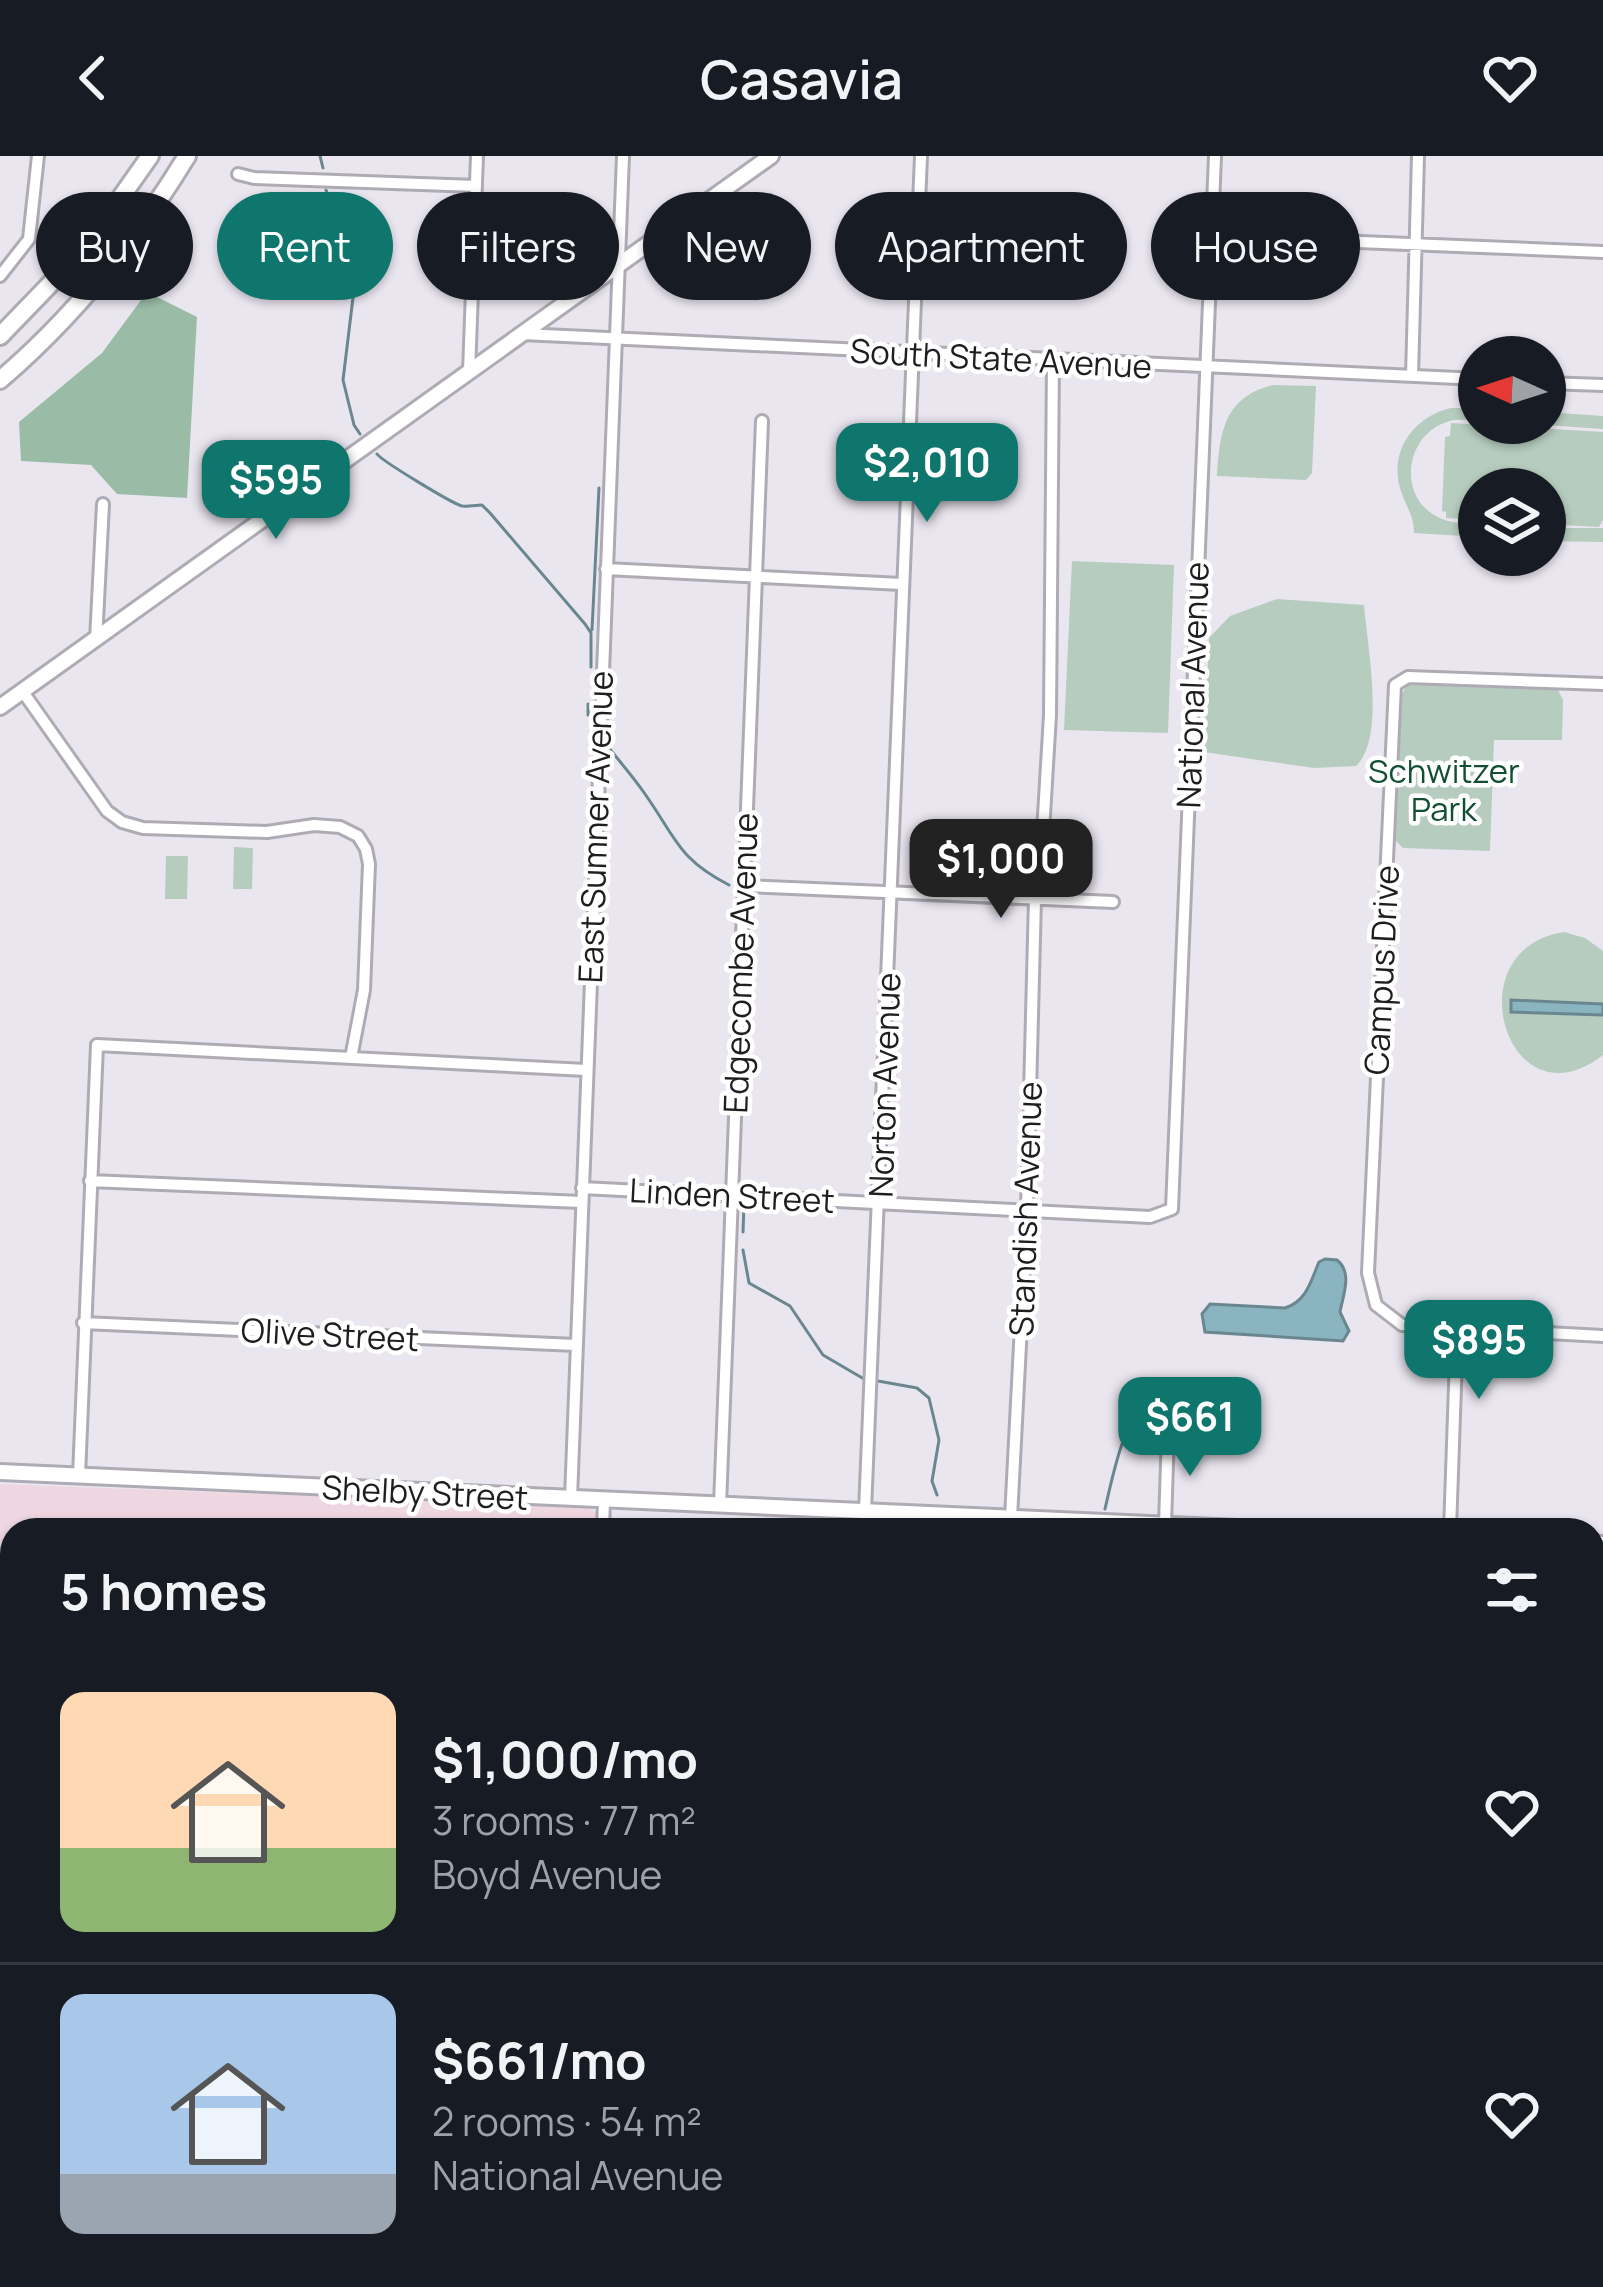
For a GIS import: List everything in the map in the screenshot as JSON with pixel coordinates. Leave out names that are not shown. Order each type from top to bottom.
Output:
[{"type":"highway","points":[[0,336],[86,247],[150,156]]},
{"type":"highway","points":[[0,380],[97,286],[187,156]]},
{"type":"main road","points":[[619,264],[771,156]]},
{"type":"main road","points":[[0,707],[569,300]]},
{"type":"main road","name":"Shelby Street","points":[[0,1472],[1011,1518]]},
{"type":"street","points":[[0,276],[23,251],[33,220],[38,156]]},
{"type":"street","points":[[469,372],[477,156]]},
{"type":"street","name":"East Sumner Avenue","points":[[619,238],[622,156]]},
{"type":"street","name":"Norton Avenue","points":[[865,1511],[921,156]]},
{"type":"street","name":"National Avenue","points":[[1214,192],[1215,156]]},
{"type":"street","points":[[1412,376],[1418,156]]},
{"type":"street","points":[[238,174],[476,186]]},
{"type":"street","points":[[1360,243],[1603,252]]},
{"type":"street","name":"East Sumner Avenue","points":[[572,1498],[617,300]]},
{"type":"street","name":"National Avenue","points":[[1169,1213],[1175,1198],[1209,300]]},
{"type":"street","name":"South State Avenue","points":[[522,334],[1458,379]]},
{"type":"street","name":"Standish Avenue","points":[[1011,1518],[1037,899],[1050,715],[1053,361]]},
{"type":"street","points":[[1566,383],[1603,386]]},
{"type":"street","name":"Edgecombe Avenue","points":[[720,1505],[762,421]]},
{"type":"street","points":[[95,640],[103,504]]},
{"type":"street","points":[[606,569],[901,584]]},
{"type":"street","name":"Campus Drive","points":[[1457,1329],[1395,1322],[1376,1305],[1368,1284],[1394,685],[1408,676],[1603,684]]},
{"type":"street","points":[[23,692],[102,804],[122,822],[143,828],[259,832],[299,825],[335,826],[356,835],[367,849],[364,986],[351,1058]]},
{"type":"street","points":[[745,886],[1113,902]]},
{"type":"street","points":[[79,1476],[98,1045],[586,1070]]},
{"type":"street","name":"Linden Street","points":[[90,1181],[581,1202]]},
{"type":"street","name":"Linden Street","points":[[582,1188],[1150,1217],[1169,1213]]},
{"type":"street","name":"Olive Street","points":[[83,1323],[576,1346]]},
{"type":"street","points":[[1450,1518],[1457,1329],[1603,1336]]},
{"type":"street","points":[[1165,1518],[1168,1432]]},
{"type":"street","points":[[603,1518],[604,1500]]},
{"type":"shaded area","points":[[0,1484],[588,1507],[597,1513],[597,1518],[0,1518]]},
{"type":"green space","points":[[141,300],[163,300],[197,317],[187,498],[117,494],[91,465],[21,461],[19,422],[102,353]]},
{"type":"green space","points":[[1273,385],[1316,386],[1312,473],[1306,480],[1217,476],[1223,431],[1235,407]]},
{"type":"green space","points":[[1458,408],[1458,420],[1435,428],[1423,439],[1411,467],[1412,482],[1426,509],[1458,522],[1458,536],[1414,533],[1400,488],[1402,448],[1416,427],[1438,412]]},
{"type":"green space","points":[[1566,413],[1603,416],[1603,429],[1566,426]]},
{"type":"green space","points":[[1451,423],[1458,423],[1458,444],[1566,444],[1566,430],[1603,432],[1603,520],[1599,527],[1566,525],[1566,468],[1458,468],[1458,519],[1446,518],[1442,511],[1445,437],[1450,436]]},
{"type":"green space","points":[[1566,528],[1603,528],[1603,542],[1566,541]]},
{"type":"green space","points":[[1072,561],[1174,565],[1168,733],[1064,730]]},
{"type":"green space","points":[[1277,599],[1364,605],[1373,713],[1365,753],[1356,766],[1314,768],[1204,752],[1209,638],[1230,616]]},
{"type":"green space","name":"Schwitzer Park","points":[[1408,683],[1558,690],[1563,700],[1562,740],[1494,740],[1490,851],[1403,848],[1393,838],[1401,696]]},
{"type":"green space","points":[[234,847],[253,848],[252,889],[233,889]]},
{"type":"green space","points":[[166,856],[188,856],[187,899],[165,899]]},
{"type":"green space","points":[[1564,932],[1585,938],[1603,951],[1603,1055],[1569,1072],[1541,1070],[1519,1054],[1506,1028],[1502,998],[1509,969],[1530,945]]},
{"type":"water","points":[[1511,1000],[1603,1004],[1603,1015],[1511,1012]]},
{"type":"water","points":[[1325,1259],[1337,1260],[1345,1271],[1340,1312],[1349,1331],[1343,1341],[1205,1332],[1202,1314],[1210,1304],[1292,1305]]},
{"type":"waterway","points":[[320,156],[323,168]]},
{"type":"waterway","points":[[326,190],[356,273],[343,380],[360,434]]},
{"type":"waterway","points":[[377,454],[456,503],[482,505],[585,624],[591,633],[591,667]]},
{"type":"waterway","points":[[592,630],[599,488]]},
{"type":"waterway","points":[[588,704],[588,715]]},
{"type":"waterway","points":[[609,748],[688,856],[729,885]]},
{"type":"waterway","points":[[743,1232],[744,1204]]},
{"type":"waterway","points":[[743,1250],[749,1283],[790,1306],[823,1355],[864,1379]]},
{"type":"waterway","points":[[878,1381],[917,1388],[929,1398],[939,1440],[932,1481],[937,1495]]},
{"type":"waterway","points":[[1105,1509],[1122,1444]]}]
